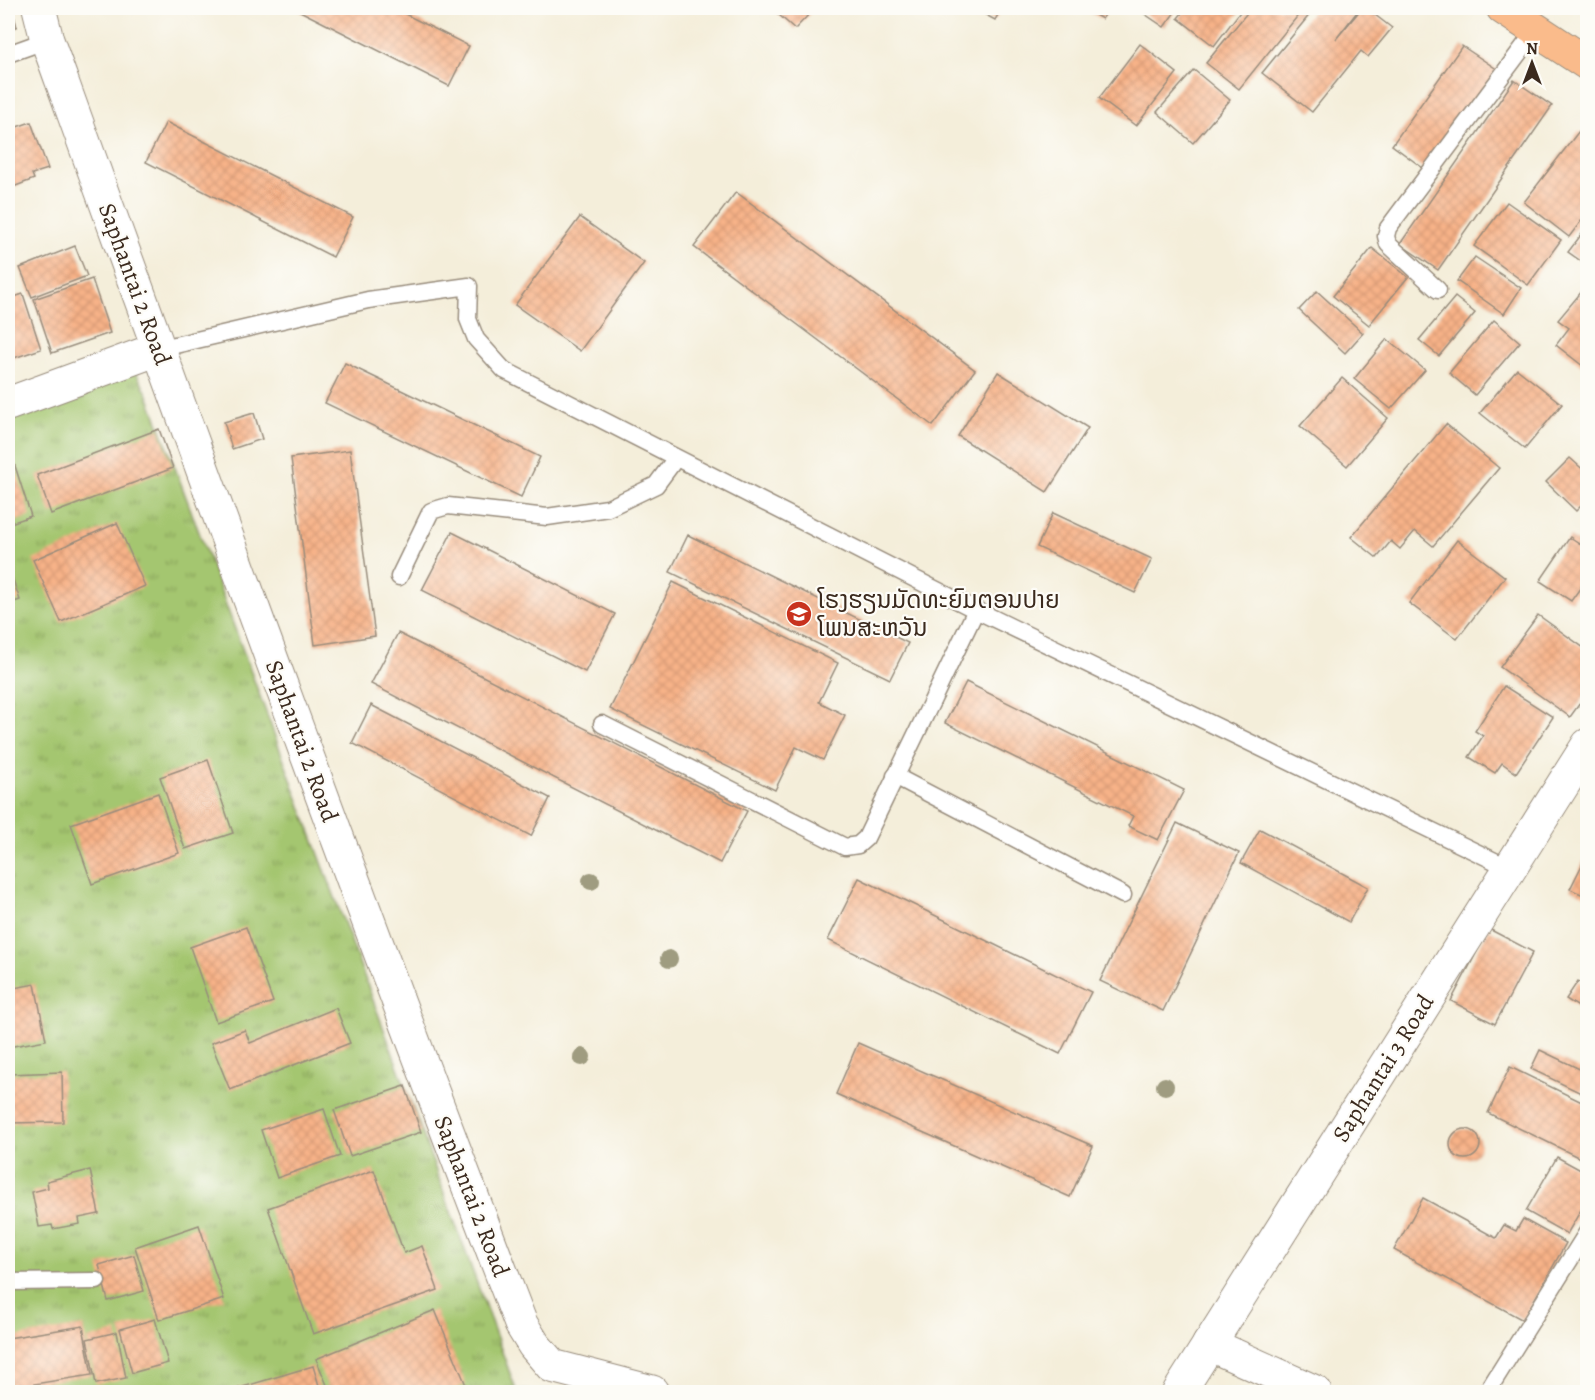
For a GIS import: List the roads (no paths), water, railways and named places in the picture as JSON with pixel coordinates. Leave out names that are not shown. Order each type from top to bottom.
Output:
[{"type":"main road","points":[[1503,8],[1587,64]]},
{"type":"street","name":"Saphantai 2 Road","points":[[39,8],[47,40],[158,349],[420,1062],[521,1324],[556,1379],[652,1392]]},
{"type":"street","points":[[8,404],[158,349]]},
{"type":"street","name":"Saphantai 3 Road","points":[[1179,1392],[1587,745]]},
{"type":"street","points":[[1209,1344],[1315,1392]]},
{"type":"lane","points":[[1438,290],[1388,244],[1386,236],[1388,228],[1536,30]]},
{"type":"lane","points":[[8,54],[47,40]]},
{"type":"lane","points":[[158,349],[368,300],[469,286],[468,319],[476,339],[504,370],[976,610],[1509,867]]},
{"type":"lane","points":[[399,577],[431,511],[448,506],[547,517],[608,508],[656,485],[676,458]]},
{"type":"lane","points":[[602,724],[845,848],[858,845],[866,838],[976,610]]},
{"type":"lane","points":[[895,776],[1123,895]]},
{"type":"lane","points":[[1487,1392],[1587,1231]]},
{"type":"lane","points":[[8,1282],[97,1281]]},
{"type":"place","name":"ໂຮງຮຽນມັດທະຍົມຕອນປາຍ ໂພນສະຫວັນ","points":[[799,614]]}]
